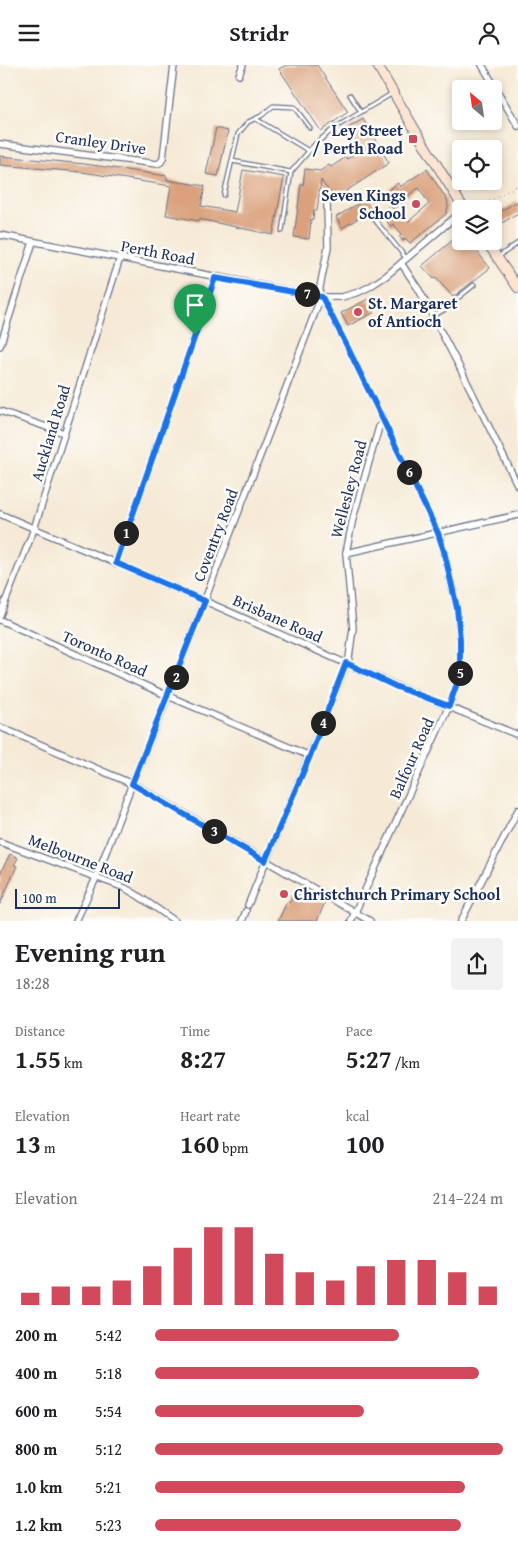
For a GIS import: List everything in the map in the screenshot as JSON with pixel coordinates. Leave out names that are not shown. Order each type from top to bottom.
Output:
[{"type":"street","name":"Cranley Drive","points":[[0,143],[157,164],[163,158],[174,65]]},
{"type":"street","points":[[239,75],[244,65]]},
{"type":"street","points":[[378,65],[458,200]]},
{"type":"street","points":[[482,65],[518,126]]},
{"type":"street","points":[[322,297],[319,292],[328,247],[327,203]]},
{"type":"street","name":"Perth Road","points":[[0,235],[215,278],[322,297],[342,297],[359,292],[379,281],[452,220]]},
{"type":"street","points":[[0,346],[33,242]]},
{"type":"street","points":[[492,250],[518,288]]},
{"type":"street","name":"Auckland Road","points":[[0,615],[34,529],[120,258]]},
{"type":"street","points":[[404,260],[518,486]]},
{"type":"street","points":[[116,563],[215,278]]},
{"type":"street","name":"Balfour Road","points":[[322,297],[438,533],[457,608],[460,639],[460,675],[449,706],[352,921]]},
{"type":"street","name":"Coventry Road","points":[[76,921],[96,877],[168,696],[322,297]]},
{"type":"street","points":[[0,411],[64,433]]},
{"type":"street","name":"Wellesley Road","points":[[242,921],[265,861],[310,756],[346,663],[352,642],[353,628],[346,553],[353,518],[379,427],[384,423]]},
{"type":"street","name":"Brisbane Road","points":[[0,514],[205,601],[397,687],[449,706],[518,735]]},
{"type":"street","points":[[346,553],[518,515]]},
{"type":"street","name":"Toronto Road","points":[[0,620],[168,696],[310,756]]},
{"type":"street","points":[[0,727],[132,784],[370,921]]},
{"type":"street","points":[[461,921],[518,810]]},
{"type":"street","name":"Melbourne Road","points":[[1,843],[131,891],[175,921]]},
{"type":"lane","points":[[282,231],[291,172],[315,144],[336,127],[360,111],[394,93]]},
{"type":"lane","points":[[350,95],[360,111]]},
{"type":"lane","points":[[224,195],[238,134],[248,122],[273,106],[294,107],[310,128]]},
{"type":"lane","points":[[256,118],[309,151]]},
{"type":"lane","points":[[232,161],[291,172]]},
{"type":"lane","points":[[370,214],[404,260]]},
{"type":"lane","points":[[497,258],[518,243]]},
{"type":"lane","points":[[433,316],[449,307],[474,285]]},
{"type":"path","points":[[492,200],[518,185]]},
{"type":"building","points":[[286,65],[317,65],[348,112],[321,131],[279,69]]},
{"type":"building","points":[[363,119],[389,163],[334,199],[321,180],[317,211],[314,211],[313,219],[311,219],[309,239],[294,237],[301,184],[303,185],[305,169],[320,171],[356,153],[342,132]]},
{"type":"building","points":[[216,128],[228,131],[218,176],[206,174]]},
{"type":"building","points":[[0,156],[85,164],[167,176],[167,180],[205,186],[201,206],[235,212],[243,170],[284,177],[273,235],[199,219],[199,221],[166,215],[171,186],[82,172],[0,165]]},
{"type":"building","points":[[427,169],[447,200],[448,207],[446,214],[410,243],[405,238],[403,241],[399,236],[402,234],[393,224],[391,226],[387,222],[389,219],[383,211],[390,205],[401,218],[404,215],[409,221],[429,204],[419,188],[393,205],[385,192],[398,183],[400,187]]},
{"type":"building","points":[[369,197],[376,208],[342,228],[336,217]]},
{"type":"building","points":[[518,201],[518,213],[502,223],[502,210]]},
{"type":"building","points":[[452,241],[452,250],[476,250],[490,268],[453,297],[422,266]]},
{"type":"building","name":"St. Margaret of Antioch","points":[[368,299],[375,312],[348,326],[341,313]]},
{"type":"building","points":[[10,854],[18,858],[14,865],[17,866],[0,904],[0,874]]},
{"type":"building","points":[[307,891],[325,902],[317,921],[278,921],[294,892],[304,897]]},
{"type":"place","name":"Ley Street / Perth Road","points":[[413,139]]},
{"type":"place","name":"Seven Kings School","points":[[416,204]]},
{"type":"place","name":"St. Margaret of Antioch","points":[[358,312]]},
{"type":"place","name":"Christchurch Primary School","points":[[284,894]]},
{"type":"route","points":[[215,278],[322,297],[438,533],[457,608],[460,639],[460,675],[449,706],[397,687],[346,663],[310,756],[265,861],[132,784],[205,601],[116,563],[195,335],[215,278]]}]
